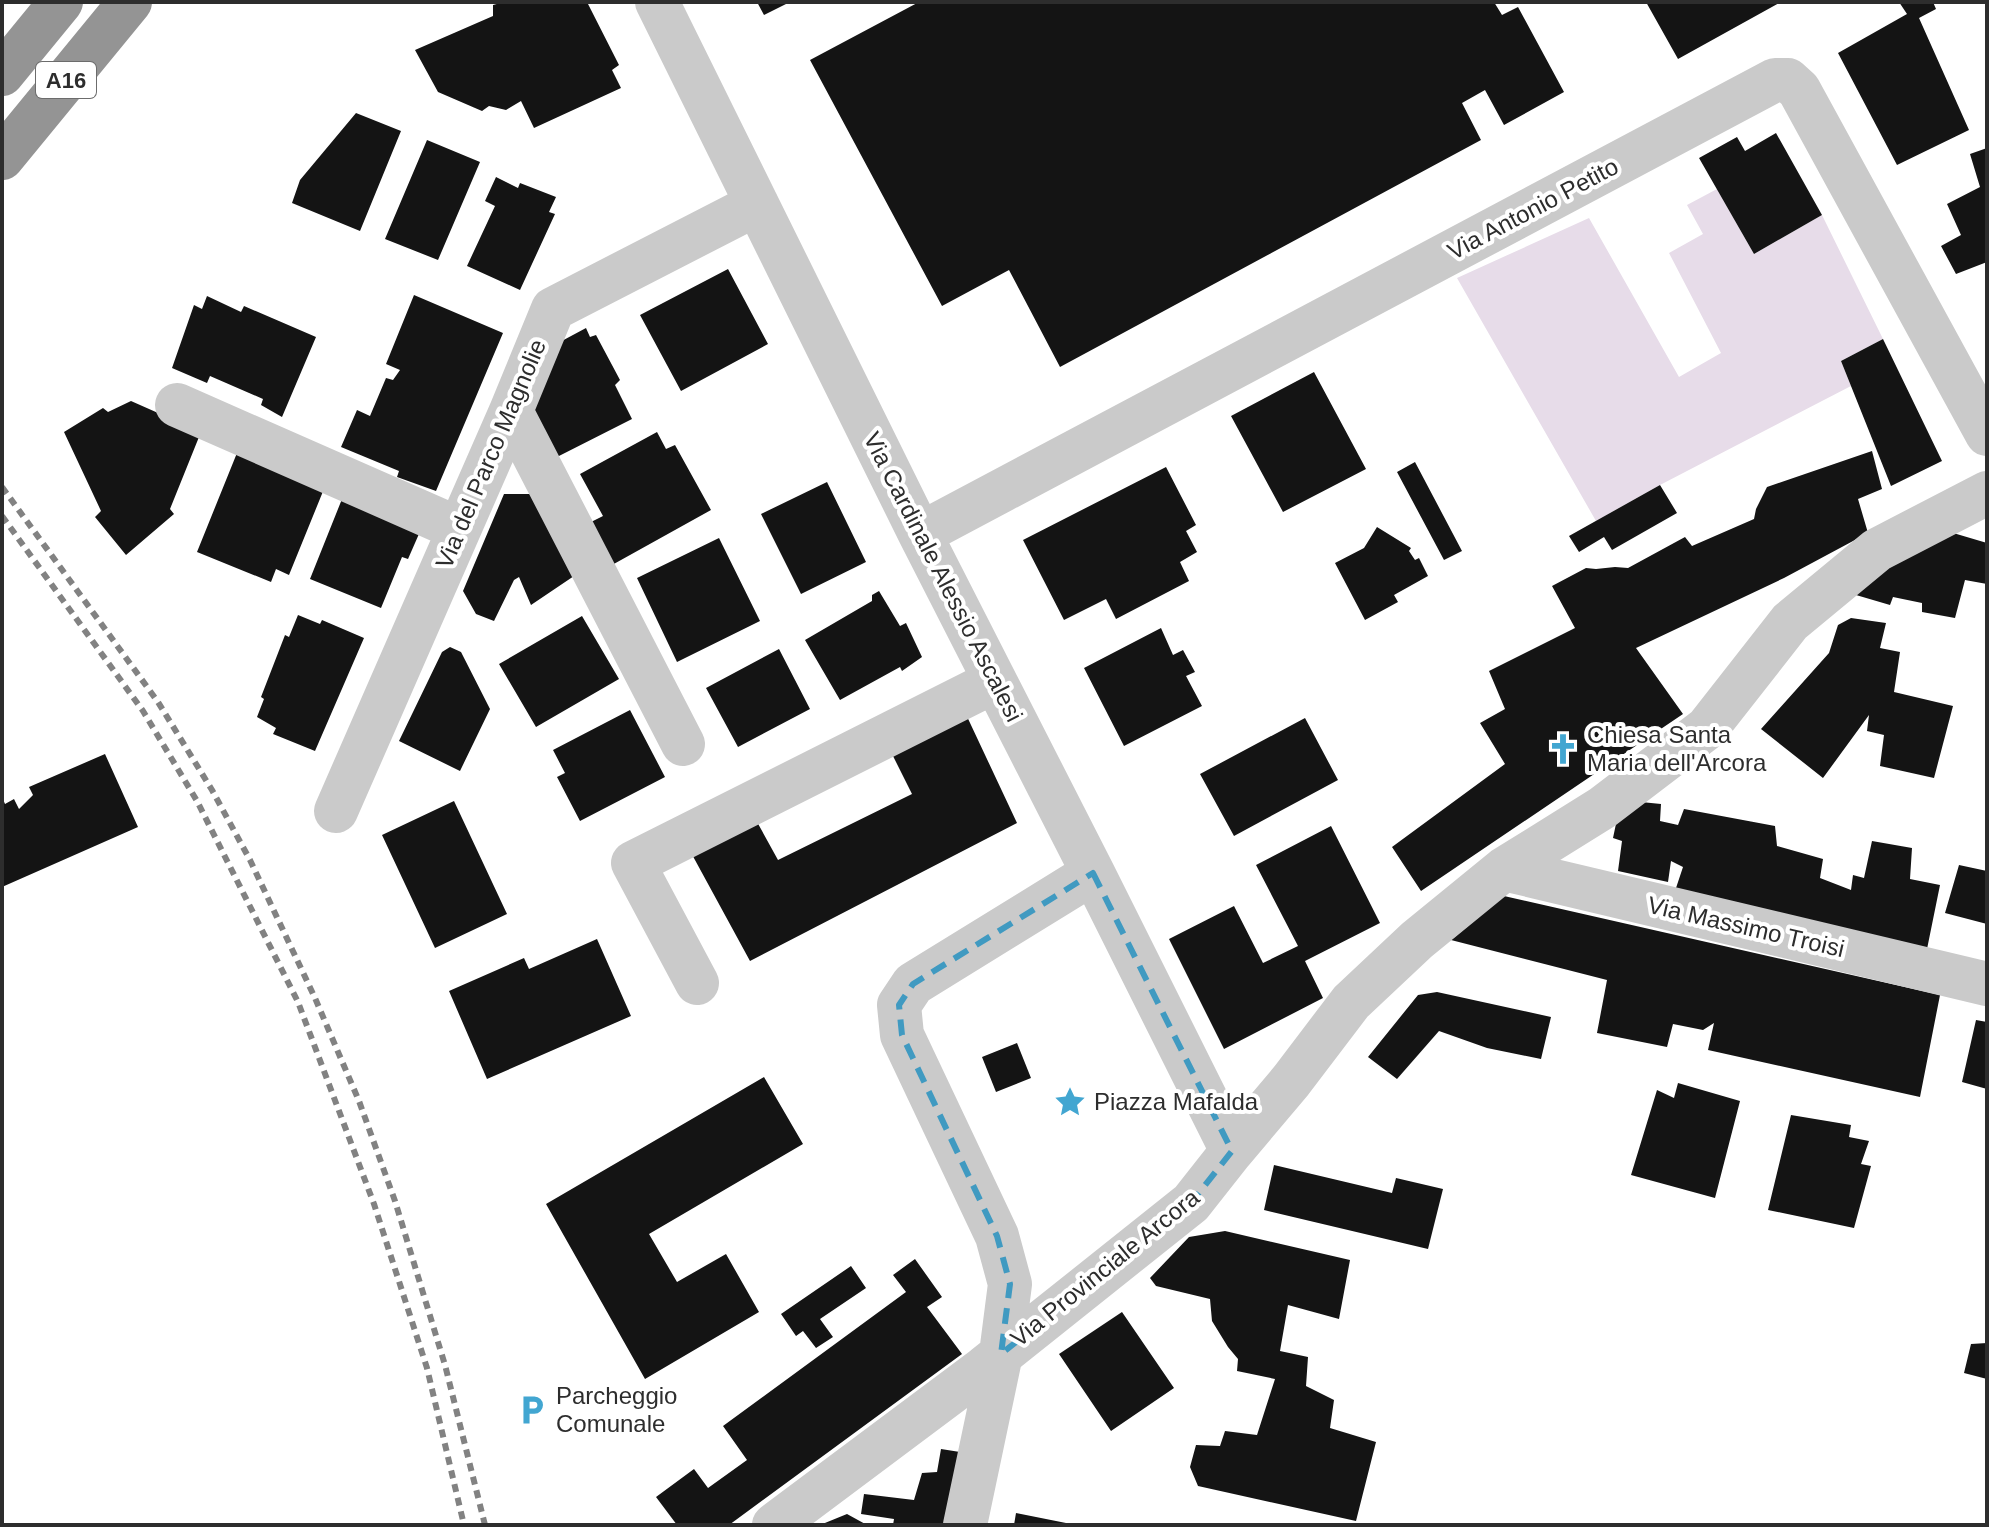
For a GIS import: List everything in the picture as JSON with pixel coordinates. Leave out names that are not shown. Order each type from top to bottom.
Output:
[{"type":"highway","name":"A16","points":[[2,74],[61,2]]},
{"type":"highway","name":"A16","points":[[2,158],[130,2]]},
{"type":"street","name":"Via Cardinale Alessio Ascalesi","points":[[657,2],[920,534],[1232,1151]]},
{"type":"street","name":"Via Antonio Petito","points":[[920,534],[1775,80],[1788,80],[1799,90],[1987,434]]},
{"type":"street","name":"Via del Parco Magnolie","points":[[336,811],[553,309],[757,204]]},
{"type":"street","points":[[177,405],[459,529]]},
{"type":"street","points":[[511,411],[683,744]]},
{"type":"street","name":"Via Provinciale Arcora","points":[[774,1525],[1001,1354],[1191,1203],[1351,1002],[1417,940],[1504,869],[1602,808],[1707,728],[1790,622],[1877,550],[1987,493]]},
{"type":"street","points":[[697,983],[633,863],[995,681]]},
{"type":"street","name":"Via Massimo Troisi","points":[[1504,869],[1987,984]]},
{"type":"street","points":[[965,1525],[1001,1354],[1010,1284],[997,1236],[902,1035],[899,1005],[913,984],[1093,873]]},
{"type":"highlighted area","points":[[1093,873],[1232,1151],[1191,1203],[1001,1354],[1010,1284],[997,1236],[902,1035],[899,1005],[913,984]]},
{"type":"shaded area","points":[[1717,189],[1754,254],[1822,215],[1883,339],[1841,361],[1851,386],[1596,521],[1457,278],[1589,218],[1679,377],[1721,353],[1669,253],[1703,234],[1687,205]]},
{"type":"building","points":[[504,2],[587,2],[619,65],[612,70],[621,88],[534,128],[521,101],[506,110],[489,106],[482,111],[438,92],[415,50],[493,16],[493,5]]},
{"type":"building","points":[[757,2],[790,2],[764,15]]},
{"type":"building","points":[[919,2],[1494,2],[1502,15],[1518,7],[1564,92],[1504,125],[1485,90],[1462,103],[1481,140],[1060,367],[1009,270],[942,306],[810,60]]},
{"type":"building","points":[[1646,2],[1781,2],[1678,59]]},
{"type":"building","points":[[1899,2],[1933,2],[1936,9],[1919,18],[1969,130],[1897,165],[1838,53],[1907,14]]},
{"type":"building","points":[[356,113],[401,131],[360,231],[292,203],[300,180]]},
{"type":"building","points":[[1776,133],[1822,215],[1754,254],[1699,158],[1737,137],[1745,151]]},
{"type":"building","points":[[427,140],[480,162],[438,260],[385,239]]},
{"type":"building","points":[[1987,148],[1987,262],[1956,274],[1941,246],[1961,235],[1947,204],[1980,187],[1970,154]]},
{"type":"building","points":[[496,177],[518,188],[520,183],[556,197],[549,212],[555,214],[520,290],[467,266],[495,206],[485,201]]},
{"type":"building","points":[[728,269],[768,344],[681,391],[640,315]]},
{"type":"building","points":[[414,295],[503,333],[436,491],[397,477],[399,471],[341,447],[357,410],[370,416],[386,378],[393,380],[400,370],[386,364]]},
{"type":"building","points":[[207,296],[241,312],[244,306],[316,337],[282,417],[261,405],[263,399],[210,376],[207,383],[172,368],[194,305],[202,309]]},
{"type":"building","points":[[586,328],[590,337],[596,335],[620,380],[615,385],[632,419],[555,458],[529,408],[558,343]]},
{"type":"building","points":[[1883,339],[1942,461],[1891,486],[1841,361]]},
{"type":"building","points":[[1314,372],[1366,469],[1283,512],[1231,416]]},
{"type":"building","points":[[131,401],[201,432],[170,509],[174,514],[126,555],[95,517],[101,511],[64,432],[103,408],[108,412]]},
{"type":"building","points":[[657,432],[666,449],[675,445],[711,510],[612,565],[589,523],[603,516],[580,474]]},
{"type":"building","points":[[239,448],[326,484],[289,575],[276,569],[271,582],[197,552]]},
{"type":"building","points":[[1872,451],[1882,489],[1858,499],[1868,533],[1784,578],[1636,648],[1683,714],[1421,891],[1392,847],[1505,764],[1480,723],[1505,709],[1489,671],[1575,628],[1552,586],[1586,568],[1628,568],[1685,537],[1692,546],[1754,519],[1767,487]]},
{"type":"building","points":[[1415,462],[1462,551],[1444,560],[1397,472]]},
{"type":"building","points":[[1166,467],[1196,525],[1186,531],[1197,552],[1180,562],[1189,581],[1116,619],[1106,599],[1064,620],[1023,540]]},
{"type":"building","points":[[827,482],[866,562],[801,594],[761,514]]},
{"type":"building","points":[[1660,485],[1677,513],[1612,550],[1604,537],[1579,552],[1569,536]]},
{"type":"building","points":[[344,494],[422,527],[408,559],[402,557],[381,608],[310,579]]},
{"type":"building","points":[[504,494],[533,494],[574,576],[531,605],[519,577],[514,580],[494,621],[476,614],[463,591]]},
{"type":"building","points":[[1377,527],[1411,548],[1409,551],[1415,560],[1419,558],[1428,576],[1394,595],[1398,602],[1365,620],[1335,563],[1364,548]]},
{"type":"building","points":[[1933,527],[1987,543],[1987,584],[1965,580],[1955,618],[1922,612],[1922,603],[1893,597],[1890,605],[1856,595]]},
{"type":"building","points":[[719,538],[760,621],[677,662],[637,578]]},
{"type":"building","points":[[879,591],[900,626],[906,623],[922,657],[902,671],[900,667],[840,700],[805,640],[872,601],[872,595]]},
{"type":"building","points":[[298,615],[320,624],[322,620],[364,638],[315,751],[273,734],[276,728],[257,717],[264,699],[261,697],[285,635],[289,637]]},
{"type":"building","points":[[582,616],[619,679],[536,727],[499,664]]},
{"type":"building","points":[[1851,618],[1886,623],[1880,648],[1900,652],[1894,692],[1953,706],[1934,778],[1880,766],[1884,735],[1867,731],[1869,715],[1823,778],[1761,729],[1829,653],[1838,625]]},
{"type":"building","points":[[1161,628],[1173,655],[1183,650],[1195,672],[1186,676],[1202,706],[1124,746],[1084,668]]},
{"type":"building","points":[[450,647],[461,652],[490,709],[460,771],[399,741],[442,652]]},
{"type":"building","points":[[779,649],[810,709],[738,747],[706,688]]},
{"type":"building","points":[[963,708],[1017,823],[750,961],[689,849],[751,811],[778,860],[912,794],[888,746]]},
{"type":"building","points":[[630,710],[665,777],[580,821],[557,777],[565,773],[553,750]]},
{"type":"building","points":[[1305,718],[1338,780],[1234,836],[1200,774]]},
{"type":"building","points":[[105,754],[138,827],[2,887],[2,797],[5,804],[14,799],[19,809],[33,795],[29,787]]},
{"type":"building","points":[[1621,800],[1661,804],[1660,821],[1678,825],[1684,809],[1775,826],[1777,846],[1823,859],[1820,878],[1851,890],[1853,875],[1864,878],[1872,841],[1912,848],[1910,879],[1940,885],[1926,954],[1672,900],[1683,867],[1671,861],[1668,882],[1618,871],[1622,841],[1613,838]]},
{"type":"building","points":[[454,801],[507,914],[435,948],[382,835]]},
{"type":"building","points":[[1331,826],[1380,923],[1305,961],[1323,998],[1224,1049],[1169,939],[1234,906],[1263,963],[1298,946],[1256,865]]},
{"type":"building","points":[[1959,865],[1987,871],[1987,924],[1945,913]]},
{"type":"building","points":[[1504,896],[1940,995],[1920,1097],[1708,1050],[1714,1023],[1703,1030],[1673,1024],[1667,1047],[1597,1033],[1607,980],[1451,940]]},
{"type":"building","points":[[597,939],[631,1016],[487,1079],[449,991],[524,958],[529,969]]},
{"type":"building","points":[[1437,992],[1551,1017],[1541,1059],[1487,1048],[1439,1031],[1397,1079],[1368,1057],[1418,995]]},
{"type":"building","points":[[1976,1020],[1987,1022],[1987,1089],[1962,1082]]},
{"type":"building","points":[[1017,1043],[1031,1078],[996,1092],[982,1057]]},
{"type":"building","points":[[764,1077],[803,1144],[649,1234],[677,1282],[726,1254],[759,1312],[645,1379],[546,1204]]},
{"type":"building","points":[[1678,1083],[1740,1101],[1715,1198],[1631,1175],[1657,1090],[1674,1098]]},
{"type":"building","points":[[1791,1115],[1851,1125],[1849,1137],[1869,1141],[1861,1164],[1871,1166],[1854,1228],[1768,1210]]},
{"type":"building","points":[[1274,1165],[1392,1193],[1396,1178],[1443,1189],[1428,1249],[1264,1210]]},
{"type":"building","points":[[1225,1231],[1350,1260],[1339,1319],[1288,1305],[1280,1351],[1308,1357],[1306,1386],[1334,1400],[1330,1428],[1376,1442],[1356,1521],[1198,1486],[1190,1467],[1196,1445],[1220,1446],[1225,1431],[1257,1435],[1275,1379],[1237,1371],[1238,1359],[1212,1321],[1210,1299],[1156,1286],[1150,1278],[1189,1237]]},
{"type":"building","points":[[915,1259],[942,1297],[927,1307],[962,1354],[729,1525],[677,1525],[656,1497],[694,1469],[708,1488],[747,1460],[723,1426],[906,1292],[893,1275]]},
{"type":"building","points":[[851,1266],[866,1288],[820,1319],[833,1337],[816,1348],[803,1331],[796,1336],[781,1314]]},
{"type":"building","points":[[1122,1312],[1174,1388],[1111,1431],[1059,1354]]},
{"type":"building","points":[[1987,1343],[1987,1379],[1964,1373],[1971,1344]]},
{"type":"building","points":[[941,1449],[960,1452],[944,1525],[893,1525],[894,1519],[861,1514],[864,1494],[914,1500],[922,1473],[937,1472]]},
{"type":"building","points":[[1016,1513],[1071,1524],[1071,1525],[1014,1525]]},
{"type":"building","points":[[847,1514],[867,1525],[820,1525]]},
{"type":"railway","points":[[2,487],[158,702],[212,790],[250,860],[315,998],[359,1101],[395,1201],[445,1365],[485,1525]]},
{"type":"railway","points":[[2,516],[143,711],[197,801],[298,1002],[374,1204],[427,1368],[464,1525]]},
{"type":"place","name":"Chiesa Santa Maria dell'Arcora","points":[[1563,749]]},
{"type":"place","name":"Piazza Mafalda","points":[[1070,1102]]},
{"type":"place","name":"Parcheggio Comunale","points":[[532,1410]]}]
